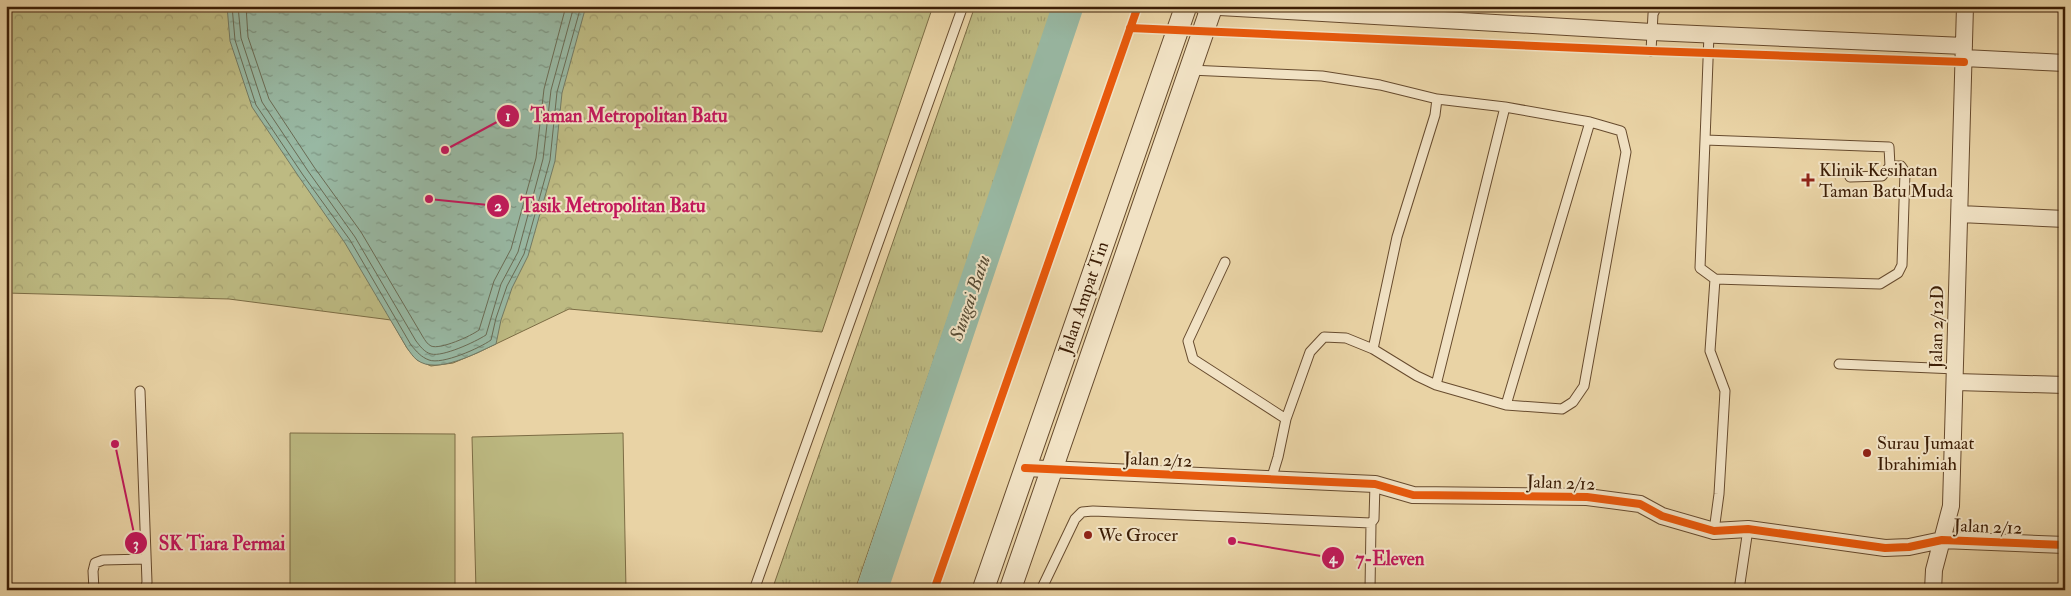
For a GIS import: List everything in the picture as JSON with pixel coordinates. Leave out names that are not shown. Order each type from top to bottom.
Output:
[{"type":"street","name":"Jalan Ampat Tin","points":[[983,590],[1186,6]]},
{"type":"street","points":[[1202,6],[1709,34],[2065,63]]},
{"type":"street","name":"Jalan 2/12D","points":[[1933,590],[1934,570],[1951,506],[1965,6]]},
{"type":"street","name":"Jalan Ampat Tin","points":[[1010,590],[1212,7]]},
{"type":"street","points":[[1960,214],[2065,219]]},
{"type":"street","points":[[1956,376],[2065,385]]},
{"type":"street","name":"Jalan 2/12","points":[[1025,468],[1050,471],[1374,484],[1413,495],[1587,497],[1640,504],[1662,516],[1714,531],[1748,530],[1885,548],[1909,548],[1942,540],[2065,545]]},
{"type":"lane","points":[[754,590],[963,6]]},
{"type":"lane","points":[[1651,51],[1653,14],[1657,6]]},
{"type":"lane","points":[[1709,34],[1700,268],[1714,279],[1880,284],[1898,273],[1902,265],[1905,172],[1901,166],[1890,166]]},
{"type":"lane","points":[[1190,70],[1322,76],[1380,85],[1437,99],[1505,107],[1590,122],[1622,131],[1626,152],[1584,386],[1573,402],[1562,409],[1506,404],[1436,385],[1417,376],[1373,349],[1346,338],[1324,337],[1310,352],[1286,419],[1271,480]]},
{"type":"lane","points":[[1373,349],[1397,237],[1435,115],[1437,99]]},
{"type":"lane","points":[[1436,385],[1505,107]]},
{"type":"lane","points":[[1506,404],[1590,122]]},
{"type":"lane","points":[[1705,140],[1889,147],[1890,166],[1882,176],[1850,177]]},
{"type":"lane","points":[[1225,262],[1188,340],[1190,352],[1193,358],[1286,419]]},
{"type":"lane","points":[[1714,279],[1710,351],[1725,391],[1719,494],[1714,531]]},
{"type":"lane","points":[[1840,364],[1956,376]]},
{"type":"lane","points":[[140,392],[146,558],[145,590]]},
{"type":"lane","points":[[1370,590],[1371,523],[1374,519],[1374,484]]},
{"type":"lane","points":[[1041,590],[1075,519],[1082,512],[1371,523]]},
{"type":"lane","points":[[1739,590],[1748,530]]},
{"type":"lane","points":[[94,590],[93,571],[95,564],[103,560],[146,558]]},
{"type":"green space","points":[[6,6],[933,6],[822,332],[569,309],[453,363],[431,366],[417,360],[407,348],[391,320],[229,299],[6,293]]},
{"type":"green space","points":[[975,6],[1055,6],[855,590],[772,590]]},
{"type":"green space","points":[[290,433],[455,434],[455,590],[290,590]]},
{"type":"green space","points":[[623,433],[626,590],[476,590],[472,437]]},
{"type":"water","points":[[227,6],[586,6],[562,93],[555,161],[528,256],[512,288],[501,320],[496,344],[446,364],[425,364],[413,356],[345,243],[252,107],[230,41]]},
{"type":"waterway","name":"Sungai Batu","points":[[872,590],[1068,6]]},
{"type":"cycle path","points":[[934,590],[1138,6]]},
{"type":"cycle path","points":[[1130,28],[1651,51],[1964,62]]},
{"type":"cycle path","points":[[1025,468],[1375,484],[1413,495],[1587,497],[1640,504],[1662,516],[1714,531],[1748,529],[1885,548],[1909,547],[1942,540],[2065,545]]},
{"type":"place","name":"Taman Metropolitan Batu","points":[[445,150]]},
{"type":"place","name":"Klinik Kesihatan Taman Batu Muda","points":[[1808,180]]},
{"type":"place","name":"Tasik Metropolitan Batu","points":[[429,199]]},
{"type":"place","name":"SK Tiara Permai","points":[[115,444]]},
{"type":"place","name":"Surau Jumaat Ibrahimiah","points":[[1867,453]]},
{"type":"place","name":"We Grocer","points":[[1088,535]]},
{"type":"place","name":"7-Eleven","points":[[1232,541]]}]
